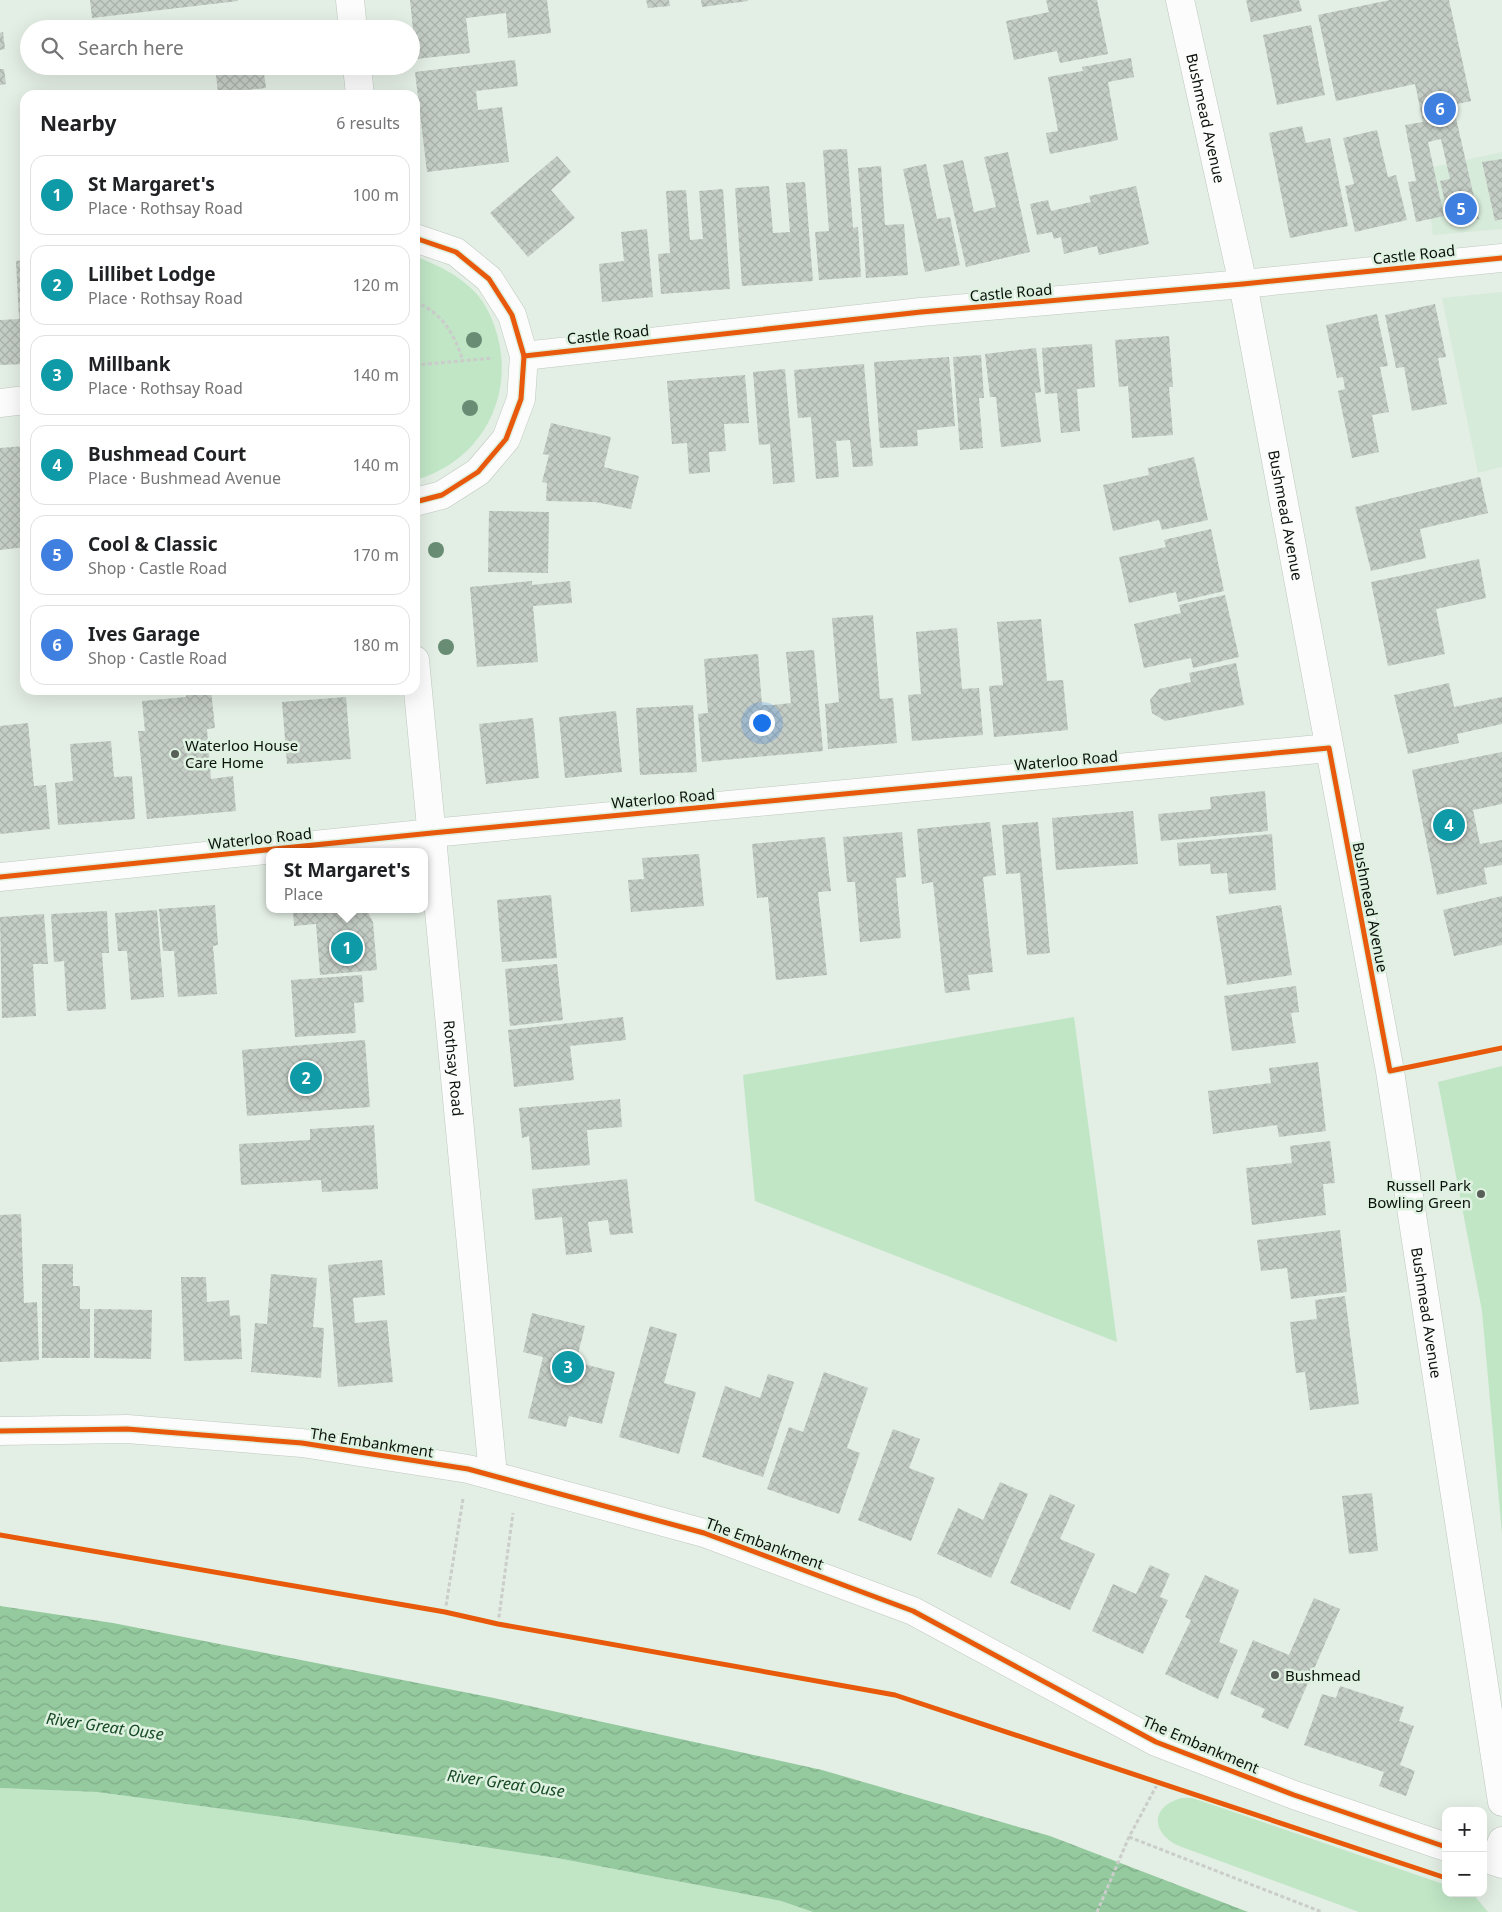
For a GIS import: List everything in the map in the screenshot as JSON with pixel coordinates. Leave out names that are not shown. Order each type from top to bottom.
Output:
[{"type":"street","points":[[350,0],[352,20]]},
{"type":"street","name":"Bushmead Avenue","points":[[1180,0],[1243,284],[1390,1071],[1502,1802]]},
{"type":"street","points":[[358,75],[359,90]]},
{"type":"street","points":[[420,240],[456,252],[489,279],[512,315],[524,356],[521,399],[506,438],[478,472],[442,495],[420,501]]},
{"type":"street","name":"Castle Road","points":[[524,356],[921,312],[1243,284],[1502,258]]},
{"type":"street","points":[[0,403],[20,401]]},
{"type":"street","name":"Rothsay Road","points":[[418,695],[493,1475]]},
{"type":"street","name":"Waterloo Road","points":[[285,848],[1329,748]]},
{"type":"street","name":"Waterloo Road","points":[[0,877],[266,850]]},
{"type":"street","name":"The Embankment","points":[[0,1431],[127,1428],[302,1443],[493,1475],[704,1533],[913,1611],[1156,1742],[1294,1795],[1442,1846]]},
{"type":"path","points":[[420,304],[442,319],[456,338],[464,361],[420,364]]},
{"type":"path","points":[[445,1612],[493,1475]]},
{"type":"path","points":[[493,1475],[498,1624]]},
{"type":"path","points":[[435,1610],[454,1614]]},
{"type":"path","points":[[489,1622],[508,1626]]},
{"type":"path","points":[[1150,1778],[1168,1784]]},
{"type":"path","points":[[1096,1912],[1129,1836],[1159,1781]]},
{"type":"path","points":[[1129,1836],[1322,1912]]},
{"type":"shaded area","points":[[1502,152],[1502,229],[1433,235],[1424,169]]},
{"type":"shaded area","points":[[420,258],[454,275],[478,296],[486,307],[494,326],[502,361],[501,384],[495,406],[486,426],[473,444],[457,460],[437,472],[420,478]]},
{"type":"shaded area","points":[[1502,292],[1502,467],[1478,473],[1442,298]]},
{"type":"shaded area","points":[[1074,1017],[1117,1342],[755,1201],[743,1075]]},
{"type":"shaded area","name":"Russell Park Bowling Green","points":[[1502,1066],[1502,1534],[1482,1311],[1438,1082]]},
{"type":"shaded area","points":[[0,1788],[97,1792],[296,1819],[557,1858],[781,1901],[813,1912],[0,1912]]},
{"type":"shaded area","points":[[1181,1798],[1193,1798],[1442,1884],[1442,1897],[1476,1897],[1488,1912],[1359,1912],[1179,1846],[1170,1841],[1159,1827],[1158,1820],[1159,1814],[1164,1807]]},
{"type":"water","name":"River Great Ouse","points":[[0,1606],[113,1623],[489,1697],[822,1770],[1050,1836],[1248,1912],[813,1912],[781,1901],[557,1858],[296,1819],[97,1792],[0,1788]]},
{"type":"building","points":[[90,0],[238,0],[238,1],[92,18]]},
{"type":"building","points":[[410,0],[547,0],[551,33],[508,38],[506,13],[466,18],[470,53],[420,59],[420,20],[412,20]]},
{"type":"building","points":[[646,0],[669,0],[670,6],[648,8]]},
{"type":"building","points":[[701,0],[748,0],[748,1],[702,7]]},
{"type":"building","points":[[1046,0],[1097,0],[1108,54],[1060,63],[1057,51],[1014,60],[1006,21],[1049,12]]},
{"type":"building","points":[[1246,0],[1299,0],[1302,11],[1251,22]]},
{"type":"building","points":[[1390,0],[1449,0],[1471,101],[1453,105],[1479,219],[1451,226],[1440,181],[1450,179],[1441,139],[1428,142],[1444,216],[1416,222],[1408,182],[1416,181],[1405,125],[1423,122],[1415,84],[1336,101],[1318,15]]},
{"type":"building","points":[[1311,25],[1325,95],[1277,105],[1263,35]]},
{"type":"building","points":[[3,32],[5,49],[0,50],[0,33]]},
{"type":"building","points":[[1131,58],[1134,77],[1108,82],[1118,140],[1050,154],[1046,133],[1058,131],[1048,77],[1083,71],[1082,67]]},
{"type":"building","points":[[515,60],[518,86],[476,91],[478,110],[502,107],[509,162],[427,172],[420,114],[420,90],[417,90],[415,75],[420,75],[420,71]]},
{"type":"building","points":[[0,69],[4,69],[6,84],[0,85]]},
{"type":"building","points":[[216,75],[264,75],[266,88],[218,90]]},
{"type":"building","points":[[1302,126],[1306,143],[1330,138],[1348,226],[1290,238],[1269,133]]},
{"type":"building","points":[[1377,130],[1388,177],[1396,175],[1407,220],[1355,232],[1345,186],[1354,184],[1343,138]]},
{"type":"building","points":[[847,149],[853,228],[858,227],[861,277],[819,280],[815,232],[829,231],[823,150]]},
{"type":"building","points":[[1008,152],[1030,252],[966,267],[943,165],[963,160],[974,212],[996,207],[984,157]]},
{"type":"building","points":[[557,156],[571,172],[551,190],[575,218],[528,257],[490,213]]},
{"type":"building","points":[[1502,159],[1502,219],[1495,221],[1482,162]]},
{"type":"building","points":[[926,164],[937,219],[950,217],[960,265],[925,272],[903,169]]},
{"type":"building","points":[[881,166],[885,225],[904,224],[908,275],[866,278],[858,168]]},
{"type":"building","points":[[805,182],[813,281],[742,286],[735,188],[769,186],[773,233],[790,232],[786,183]]},
{"type":"building","points":[[1136,186],[1149,244],[1099,255],[1097,246],[1064,254],[1061,237],[1054,239],[1052,232],[1037,235],[1030,204],[1048,200],[1051,211],[1091,202],[1089,196]]},
{"type":"building","points":[[723,189],[730,289],[661,294],[658,254],[670,253],[666,191],[686,190],[690,240],[703,239],[699,191]]},
{"type":"building","points":[[647,229],[653,297],[602,302],[599,264],[624,261],[621,232]]},
{"type":"building","points":[[16,261],[20,261],[20,364],[0,365],[0,320],[19,319]]},
{"type":"building","points":[[1435,304],[1446,357],[1438,358],[1447,404],[1412,411],[1404,367],[1396,368],[1385,315]]},
{"type":"building","points":[[1377,314],[1388,366],[1380,367],[1389,412],[1372,415],[1379,452],[1352,458],[1338,391],[1345,389],[1343,377],[1337,378],[1326,325]]},
{"type":"building","points":[[1169,336],[1173,387],[1169,387],[1173,435],[1132,438],[1128,386],[1119,387],[1115,340]]},
{"type":"building","points":[[1092,344],[1095,387],[1077,389],[1080,431],[1061,433],[1057,393],[1045,394],[1042,348]]},
{"type":"building","points":[[1036,348],[1041,392],[1035,393],[1041,442],[1001,447],[996,397],[990,397],[985,354]]},
{"type":"building","points":[[981,355],[984,398],[979,398],[983,448],[960,450],[953,357]]},
{"type":"building","points":[[949,357],[955,426],[917,430],[918,446],[880,448],[874,362]]},
{"type":"building","points":[[864,364],[873,466],[853,467],[850,440],[836,441],[839,477],[816,479],[811,417],[798,418],[794,370]]},
{"type":"building","points":[[785,369],[795,482],[773,484],[770,444],[759,445],[753,372]]},
{"type":"building","points":[[745,375],[749,423],[724,424],[726,451],[709,452],[710,472],[689,474],[687,443],[672,444],[667,381]]},
{"type":"building","points":[[551,423],[611,437],[604,467],[639,476],[631,509],[595,502],[546,501],[547,483],[542,482],[549,455],[543,454]]},
{"type":"building","points":[[20,446],[20,548],[0,550],[0,448]]},
{"type":"building","points":[[1194,457],[1208,520],[1162,530],[1159,520],[1113,531],[1103,485],[1149,475],[1148,468]]},
{"type":"building","points":[[1480,477],[1488,513],[1420,529],[1426,558],[1371,571],[1355,507]]},
{"type":"building","points":[[489,511],[549,512],[548,573],[488,572]]},
{"type":"building","points":[[1211,529],[1224,591],[1178,602],[1176,592],[1129,603],[1119,557],[1166,547],[1164,540]]},
{"type":"building","points":[[1479,559],[1486,598],[1436,609],[1445,654],[1388,666],[1371,582]]},
{"type":"building","points":[[532,581],[532,585],[570,581],[572,603],[533,606],[538,662],[477,667],[470,587]]},
{"type":"building","points":[[1225,595],[1239,657],[1193,668],[1191,658],[1144,668],[1134,624],[1181,613],[1179,605]]},
{"type":"building","points":[[873,615],[880,699],[893,698],[897,743],[828,749],[825,704],[839,702],[832,618]]},
{"type":"building","points":[[1041,619],[1047,681],[1063,680],[1068,730],[994,737],[989,686],[1003,685],[997,622]]},
{"type":"building","points":[[957,628],[962,689],[979,688],[983,735],[912,741],[908,695],[921,694],[916,632]]},
{"type":"building","points":[[814,650],[823,751],[702,762],[698,714],[708,713],[704,659],[758,654],[762,705],[773,705],[791,703],[786,652]]},
{"type":"building","points":[[1236,663],[1244,705],[1165,721],[1152,713],[1150,700],[1159,689],[1191,682],[1189,673]]},
{"type":"building","points":[[1449,683],[1454,707],[1502,697],[1502,724],[1457,734],[1459,743],[1408,754],[1394,695]]},
{"type":"building","name":"Waterloo House Care Home","points":[[186,695],[212,695],[215,728],[207,729],[211,779],[233,776],[236,811],[147,819],[138,731],[145,731],[142,701],[186,697]]},
{"type":"building","points":[[346,697],[351,759],[287,764],[282,702]]},
{"type":"building","points":[[693,705],[697,772],[640,775],[636,708]]},
{"type":"building","points":[[616,711],[622,772],[565,778],[559,717]]},
{"type":"building","points":[[533,718],[539,778],[486,784],[479,724]]},
{"type":"building","points":[[28,723],[34,786],[46,785],[50,829],[0,834],[0,726]]},
{"type":"building","points":[[111,741],[114,777],[132,776],[135,819],[58,825],[55,783],[73,781],[70,744]]},
{"type":"building","points":[[1502,752],[1502,804],[1473,810],[1480,844],[1502,840],[1502,865],[1484,868],[1487,884],[1437,895],[1412,770]]},
{"type":"building","points":[[1265,791],[1268,831],[1161,841],[1158,814],[1211,809],[1210,797]]},
{"type":"building","points":[[1133,811],[1138,864],[1056,870],[1052,818]]},
{"type":"building","points":[[990,822],[996,875],[983,877],[993,972],[968,975],[970,990],[945,993],[933,882],[922,884],[917,829]]},
{"type":"building","points":[[1038,822],[1050,953],[1027,955],[1020,873],[1006,874],[1002,825]]},
{"type":"building","points":[[902,832],[906,877],[896,878],[901,938],[860,942],[855,882],[847,882],[843,837]]},
{"type":"building","points":[[1272,834],[1276,890],[1229,894],[1227,873],[1211,874],[1210,864],[1179,866],[1177,843]]},
{"type":"building","points":[[825,837],[831,891],[818,892],[827,975],[776,980],[768,897],[757,898],[752,844]]},
{"type":"building","points":[[699,854],[704,906],[631,912],[628,880],[644,879],[642,858]]},
{"type":"building","points":[[551,895],[557,958],[502,962],[497,900]]},
{"type":"building","points":[[1502,896],[1502,945],[1454,956],[1443,910]]},
{"type":"building","points":[[215,905],[218,945],[213,946],[217,994],[178,997],[174,951],[163,951],[159,909]]},
{"type":"building","points":[[1281,905],[1292,975],[1227,985],[1216,916]]},
{"type":"building","points":[[157,910],[164,997],[131,1000],[127,951],[118,951],[115,913]]},
{"type":"building","points":[[107,911],[109,953],[102,953],[106,1009],[67,1011],[64,961],[54,962],[51,914]]},
{"type":"building","points":[[293,913],[368,913],[373,922],[377,970],[320,975],[316,924],[294,926]]},
{"type":"building","points":[[44,914],[48,964],[33,964],[36,1016],[2,1018],[0,917]]},
{"type":"building","points":[[557,964],[563,1020],[510,1026],[505,969]]},
{"type":"building","points":[[362,975],[364,1002],[354,1003],[356,1033],[295,1037],[291,980]]},
{"type":"building","points":[[1296,986],[1299,1012],[1291,1013],[1296,1043],[1232,1051],[1224,996]]},
{"type":"building","points":[[623,1017],[626,1040],[570,1046],[574,1080],[514,1087],[508,1030]]},
{"type":"building","points":[[365,1040],[370,1107],[247,1116],[242,1050]]},
{"type":"building","points":[[1318,1062],[1326,1131],[1279,1137],[1277,1125],[1213,1134],[1208,1091],[1271,1083],[1269,1068]]},
{"type":"building","points":[[620,1099],[622,1127],[587,1130],[590,1165],[532,1170],[529,1136],[522,1138],[519,1108]]},
{"type":"building","points":[[374,1125],[378,1189],[322,1192],[321,1180],[241,1185],[239,1144],[310,1140],[310,1129]]},
{"type":"building","points":[[1330,1141],[1335,1183],[1323,1184],[1326,1215],[1252,1225],[1246,1168],[1292,1163],[1290,1146]]},
{"type":"building","points":[[627,1179],[633,1233],[610,1235],[608,1220],[588,1222],[592,1252],[566,1255],[562,1217],[535,1220],[532,1189]]},
{"type":"building","points":[[21,1214],[24,1303],[37,1302],[39,1360],[0,1362],[0,1215]]},
{"type":"building","points":[[1340,1230],[1347,1292],[1291,1299],[1287,1268],[1261,1271],[1257,1240]]},
{"type":"building","points":[[382,1260],[385,1295],[353,1298],[355,1323],[387,1320],[393,1382],[338,1387],[328,1265]]},
{"type":"building","points":[[42,1264],[73,1264],[73,1286],[80,1286],[80,1309],[90,1309],[90,1358],[42,1358]]},
{"type":"building","points":[[271,1274],[317,1278],[313,1327],[324,1328],[321,1378],[251,1372],[255,1323],[267,1324]]},
{"type":"building","points":[[181,1277],[206,1277],[207,1302],[229,1300],[230,1316],[240,1315],[242,1359],[184,1361]]},
{"type":"building","points":[[1345,1296],[1359,1404],[1310,1410],[1305,1372],[1296,1373],[1290,1322],[1317,1319],[1315,1300]]},
{"type":"building","points":[[94,1309],[152,1310],[151,1359],[94,1358]]},
{"type":"building","points":[[532,1313],[585,1326],[576,1362],[615,1372],[602,1424],[569,1416],[566,1427],[528,1418],[543,1357],[523,1352]]},
{"type":"building","points":[[650,1326],[677,1334],[664,1383],[696,1392],[679,1454],[619,1437]]},
{"type":"building","points":[[824,1372],[868,1388],[847,1448],[860,1453],[839,1514],[767,1489],[789,1427],[803,1432]]},
{"type":"building","points":[[768,1374],[794,1382],[763,1477],[702,1457],[725,1386],[760,1398]]},
{"type":"building","points":[[893,1429],[920,1439],[909,1468],[935,1478],[911,1541],[858,1520]]},
{"type":"building","points":[[1000,1482],[1028,1494],[991,1578],[937,1554],[958,1508],[983,1520]]},
{"type":"building","points":[[1372,1493],[1378,1551],[1349,1554],[1342,1496]]},
{"type":"building","points":[[1050,1494],[1075,1505],[1060,1539],[1095,1554],[1070,1610],[1010,1583]]},
{"type":"building","points":[[1150,1565],[1170,1574],[1160,1597],[1168,1600],[1143,1654],[1092,1631],[1113,1584],[1136,1594]]},
{"type":"building","points":[[1205,1575],[1239,1590],[1219,1642],[1238,1650],[1218,1699],[1165,1674],[1191,1620],[1185,1617]]},
{"type":"building","name":"Bushmead","points":[[1314,1598],[1340,1609],[1288,1729],[1261,1717],[1265,1709],[1230,1694],[1253,1640],[1289,1655]]},
{"type":"building","points":[[1340,1686],[1404,1707],[1399,1721],[1414,1726],[1400,1765],[1415,1771],[1406,1796],[1379,1786],[1384,1772],[1304,1745],[1322,1694],[1336,1698]]},
{"type":"cycle path","points":[[420,240],[456,252],[489,279],[512,315],[524,356],[521,399],[506,439],[478,472],[442,495],[420,501]]},
{"type":"cycle path","points":[[524,356],[921,312],[1243,284],[1502,258]]},
{"type":"cycle path","points":[[285,848],[1329,748],[1390,1071],[1502,1048]]},
{"type":"cycle path","points":[[0,877],[266,850]]},
{"type":"cycle path","points":[[0,1431],[127,1429],[302,1443],[468,1469],[704,1533],[913,1611],[1156,1742],[1294,1795],[1442,1846]]},
{"type":"cycle path","points":[[0,1535],[445,1612],[498,1624],[895,1695],[1442,1877]]},
{"type":"place","name":"Ives Garage","points":[[1440,109]]},
{"type":"place","name":"Cool & Classic","points":[[1461,209]]},
{"type":"place","name":"Waterloo House Care Home","points":[[175,754]]},
{"type":"place","name":"Bushmead Court","points":[[1449,825]]},
{"type":"place","name":"St Margaret's","points":[[347,948]]},
{"type":"place","name":"Lillibet Lodge","points":[[306,1078]]},
{"type":"place","name":"Russell Park Bowling Green","points":[[1481,1194]]},
{"type":"place","name":"Millbank","points":[[568,1367]]},
{"type":"place","name":"Bushmead","points":[[1275,1675]]}]
